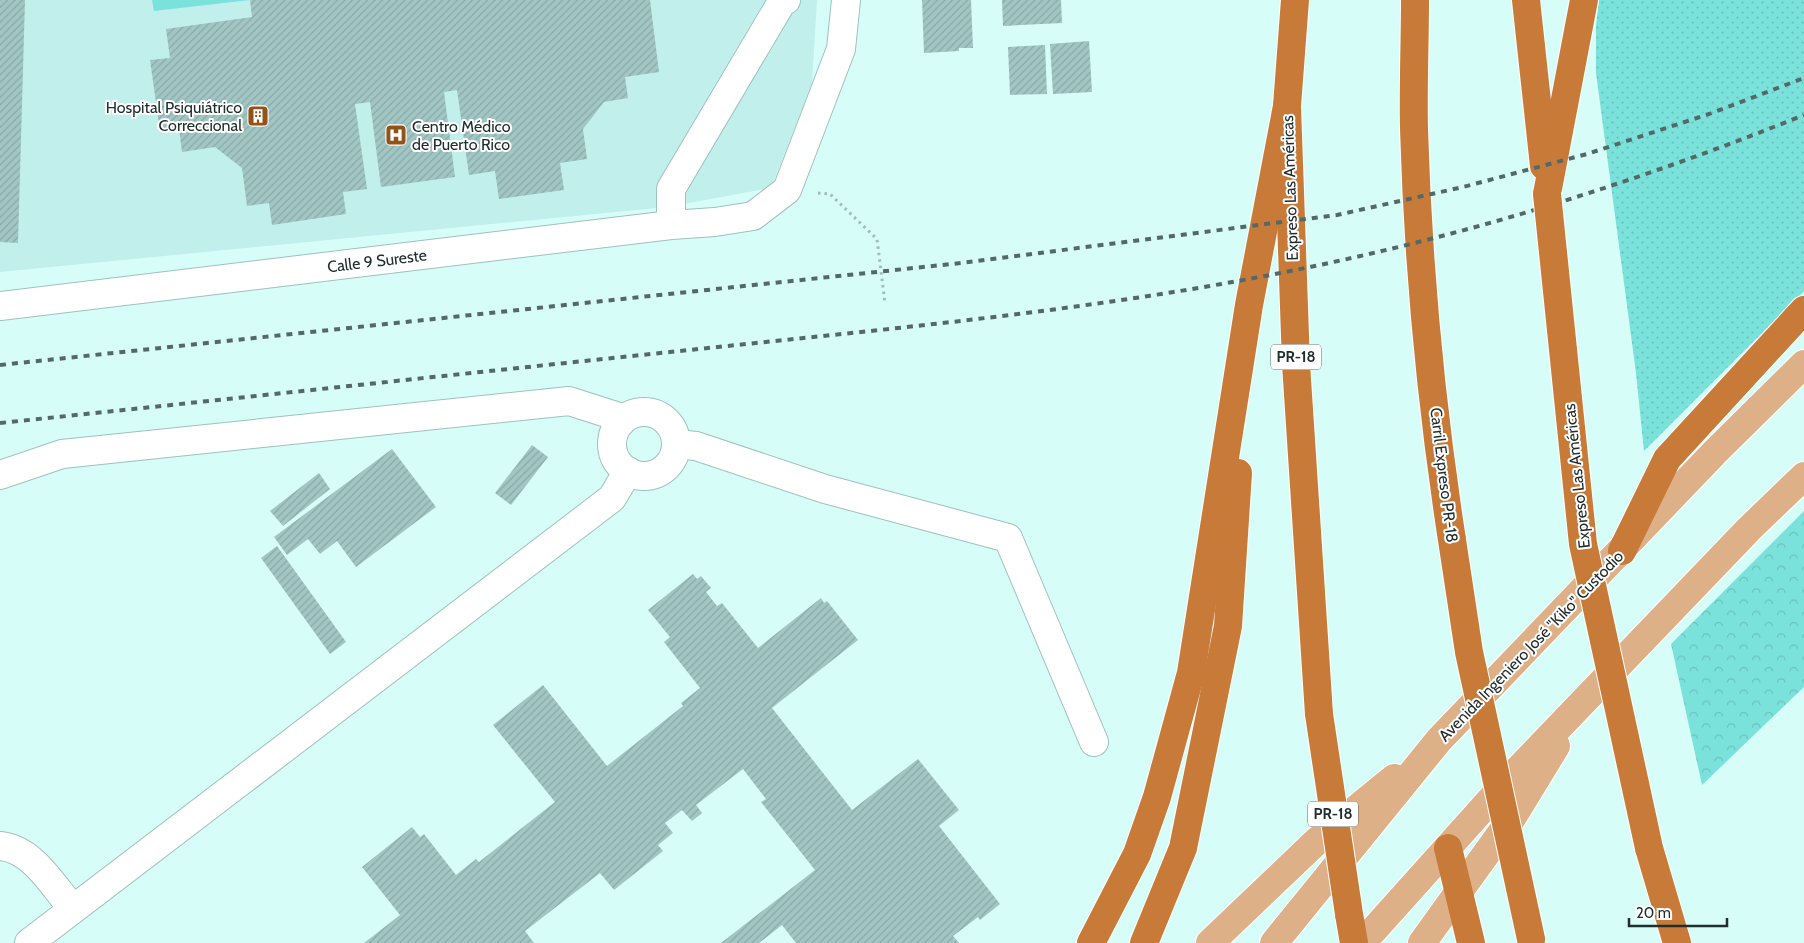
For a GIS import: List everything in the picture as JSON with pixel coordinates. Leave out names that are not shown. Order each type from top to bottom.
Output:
[{"type":"highway","name":"Expreso Las Américas","points":[[1295,0],[1287,106],[1296,364],[1319,714],[1348,914],[1354,943]]},
{"type":"highway","name":"Carril Expreso PR-18","points":[[1415,0],[1414,128],[1424,312],[1443,478],[1469,652],[1531,941]]},
{"type":"highway","name":"Expreso Las Américas","points":[[1526,0],[1583,544],[1649,848],[1677,943]]},
{"type":"highway","points":[[1547,194],[1584,0]]},
{"type":"highway","points":[[1091,943],[1137,854],[1157,797],[1191,673],[1249,305],[1287,106]]},
{"type":"highway","points":[[1144,943],[1183,848],[1228,626],[1249,305]]},
{"type":"highway","points":[[1622,551],[1667,459],[1804,310]]},
{"type":"highway","points":[[1448,848],[1470,943]]},
{"type":"highway","points":[[1346,943],[1348,914]]},
{"type":"main road","name":"Avenida Ingeniero José \"Kiko\" Custodio","points":[[1274,943],[1439,740],[1716,451],[1804,364]]},
{"type":"main road","points":[[1362,943],[1511,777],[1749,529],[1804,476]]},
{"type":"main road","points":[[1422,943],[1512,818],[1583,702]]},
{"type":"main road","points":[[1210,943],[1318,840],[1439,740]]},
{"type":"street","points":[[671,225],[671,189],[783,0],[786,0]]},
{"type":"street","points":[[786,190],[841,49],[846,0]]},
{"type":"street","name":"Calle 9 Sureste","points":[[0,306],[671,225],[715,222],[753,216],[786,190]]},
{"type":"street","points":[[0,475],[62,454],[569,402],[619,417],[622,421]]},
{"type":"street","points":[[641,412],[654,413],[665,419],[672,429],[676,444],[669,464],[659,472],[647,476],[628,472],[615,459],[612,447],[613,434],[622,421],[629,415],[641,412]]},
{"type":"street","points":[[676,444],[696,446],[825,489],[1008,538],[1094,742]]},
{"type":"street","points":[[29,943],[612,498],[628,472]]},
{"type":"street","points":[[0,846],[8,847],[28,856],[72,909]]},
{"type":"path","points":[[786,190],[830,194],[877,239],[885,303]]},
{"type":"shaded area","name":"Centro Médico de Puerto Rico","points":[[0,0],[817,0],[812,83],[771,188],[667,207],[0,272]]},
{"type":"green space","points":[[152,0],[250,0],[154,11]]},
{"type":"green space","points":[[1599,0],[1804,0],[1804,291],[1644,451],[1636,373],[1596,73],[1596,26]]},
{"type":"green space","points":[[1804,511],[1804,687],[1702,785],[1671,644]]},
{"type":"building","points":[[0,0],[25,0],[18,243],[0,242]]},
{"type":"building","name":"Hospital Psiquiátrico Correccional","points":[[250,0],[650,0],[659,72],[625,77],[628,98],[604,102],[583,129],[587,159],[560,163],[564,190],[499,199],[495,171],[469,175],[457,90],[444,92],[455,177],[381,187],[370,102],[355,104],[367,189],[343,192],[346,214],[272,225],[269,203],[247,206],[242,168],[215,147],[182,152],[179,128],[160,131],[150,60],[170,58],[166,29],[252,17]]},
{"type":"building","points":[[922,0],[971,0],[973,48],[959,48],[959,51],[924,53]]},
{"type":"building","points":[[1002,0],[1061,0],[1062,23],[1003,26]]},
{"type":"building","points":[[1089,41],[1092,92],[1053,94],[1050,44]]},
{"type":"building","points":[[1045,45],[1047,94],[1010,95],[1008,47]]},
{"type":"building","points":[[532,445],[548,457],[511,505],[495,493]]},
{"type":"building","points":[[392,449],[436,507],[356,567],[337,541],[320,554],[308,539],[287,555],[274,537]]},
{"type":"building","points":[[319,473],[330,489],[283,526],[270,511]]},
{"type":"building","points":[[277,546],[346,642],[330,654],[261,558]]},
{"type":"building","points":[[693,574],[697,579],[701,576],[711,588],[706,592],[717,606],[722,603],[758,648],[821,598],[824,603],[827,601],[858,640],[772,708],[852,810],[918,759],[959,810],[939,826],[1000,904],[980,920],[978,917],[953,936],[959,943],[796,943],[782,925],[759,943],[721,943],[815,870],[761,802],[766,799],[743,769],[696,805],[702,813],[692,821],[682,810],[665,823],[673,833],[658,845],[663,851],[614,890],[600,873],[525,931],[534,943],[364,943],[400,915],[362,867],[412,827],[420,837],[424,834],[456,875],[476,859],[479,862],[555,802],[493,725],[543,685],[607,766],[683,706],[681,703],[700,688],[664,642],[670,637],[648,610]]},
{"type":"railway","points":[[0,365],[961,263],[1337,215],[1463,187],[1587,154],[1709,114],[1804,78]]},
{"type":"railway","points":[[0,423],[933,324],[1177,292],[1338,261],[1516,216],[1690,159],[1804,115]]},
{"type":"place","name":"Hospital Psiquiátrico Correccional","points":[[258,116]]},
{"type":"place","name":"Centro Médico de Puerto Rico","points":[[396,135]]}]
